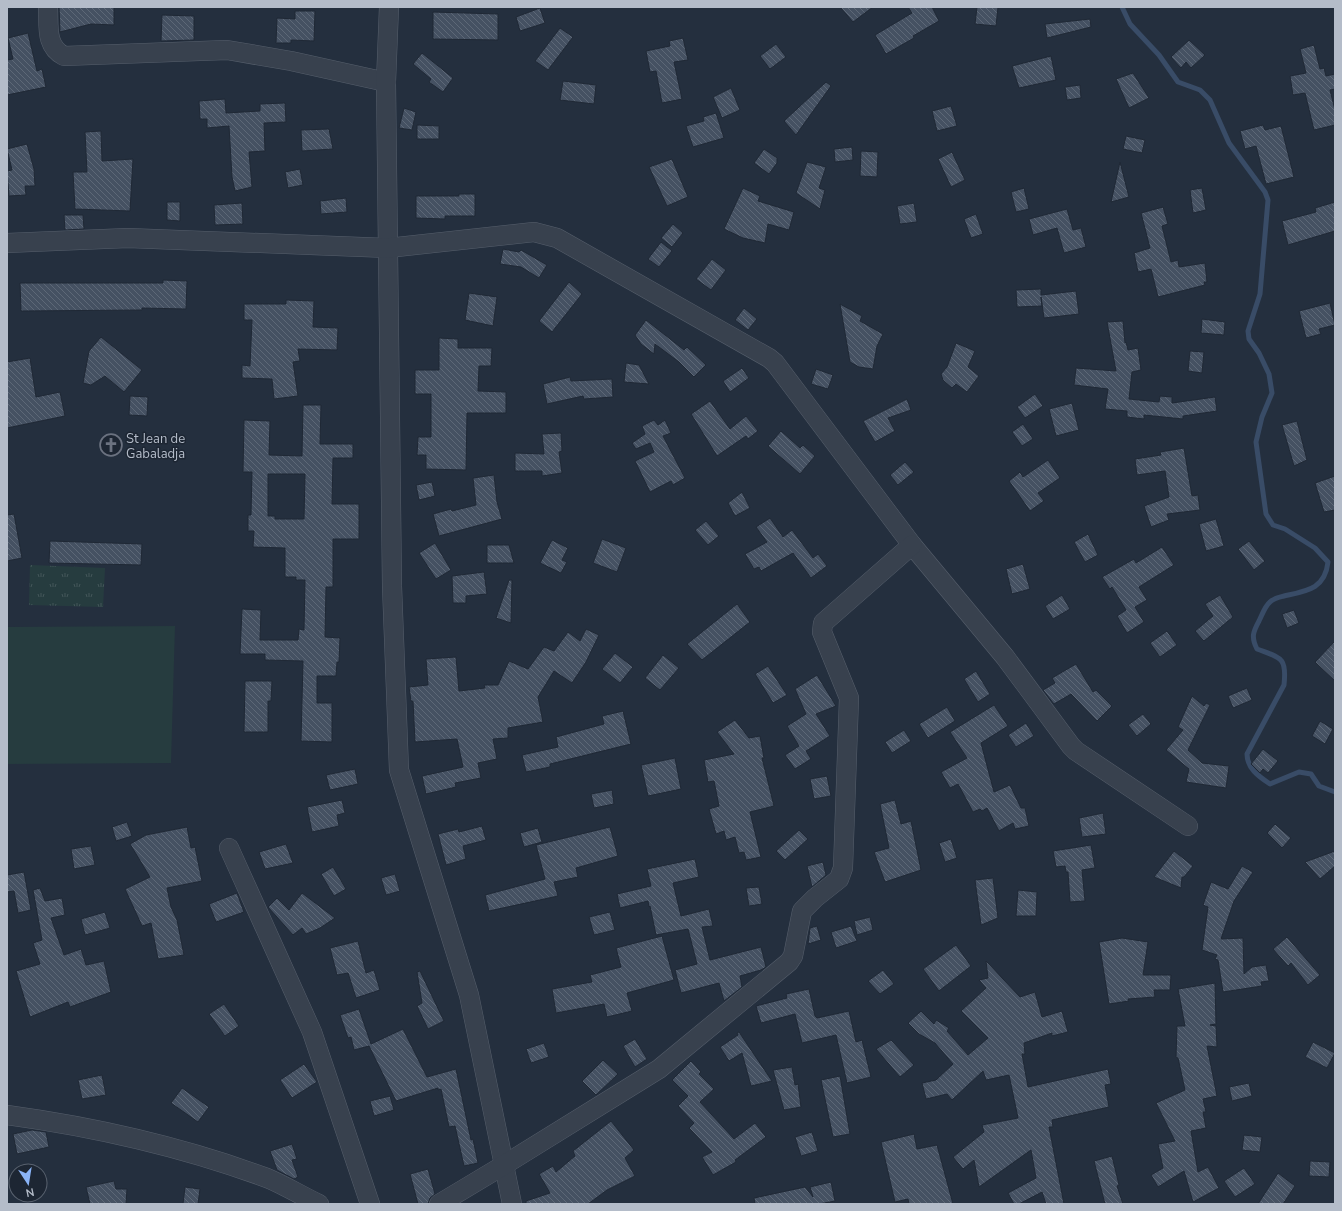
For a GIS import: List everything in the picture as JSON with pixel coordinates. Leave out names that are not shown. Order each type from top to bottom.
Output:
[{"type":"street","points":[[48,7],[50,40],[56,52],[64,56],[227,50],[291,61],[386,82]]},
{"type":"street","points":[[389,7],[386,82],[392,586],[399,770],[468,995],[512,1204]]},
{"type":"street","points":[[7,243],[122,238],[388,248],[534,232],[557,238],[769,358],[783,373],[912,545],[1005,657],[1076,751],[1188,826]]},
{"type":"street","points":[[439,1204],[659,1069],[789,962],[793,956],[802,911],[815,898],[839,879],[843,868],[849,698],[822,632],[822,626],[823,623],[912,545]]},
{"type":"street","points":[[229,848],[312,1032],[370,1204]]},
{"type":"street","points":[[7,1115],[65,1123],[186,1152],[268,1179],[318,1204]]},
{"type":"green space","points":[[30,565],[105,568],[103,607],[29,605]]},
{"type":"green space","points":[[175,626],[171,763],[7,764],[7,627]]},
{"type":"building","points":[[59,7],[114,7],[114,25],[91,24],[60,32]]},
{"type":"building","points":[[840,7],[873,7],[853,22]]},
{"type":"building","points":[[908,7],[932,7],[939,21],[913,36],[914,38],[886,54],[875,35],[912,13]]},
{"type":"building","points":[[977,7],[998,7],[996,26],[975,24]]},
{"type":"building","points":[[540,8],[545,23],[520,31],[516,17]]},
{"type":"building","points":[[295,11],[315,11],[314,41],[291,40],[291,43],[276,43],[277,18],[295,19]]},
{"type":"building","points":[[433,12],[498,14],[498,40],[433,39]]},
{"type":"building","points":[[162,15],[194,16],[194,40],[161,41]]},
{"type":"building","points":[[1090,19],[1091,27],[1047,38],[1045,24]]},
{"type":"building","points":[[560,28],[573,37],[548,70],[535,61]]},
{"type":"building","points":[[28,33],[37,71],[42,69],[46,87],[7,95],[7,60],[13,59],[8,38]]},
{"type":"building","points":[[683,38],[688,60],[674,62],[682,99],[662,103],[656,71],[650,72],[646,51],[670,46],[669,41]]},
{"type":"building","points":[[1189,40],[1205,55],[1191,68],[1186,62],[1181,68],[1171,57]]},
{"type":"building","points":[[776,44],[786,57],[770,69],[760,56]]},
{"type":"building","points":[[1314,45],[1320,69],[1324,68],[1326,76],[1335,74],[1335,89],[1330,90],[1335,110],[1335,125],[1314,130],[1305,93],[1293,95],[1290,76],[1306,73],[1300,49]]},
{"type":"building","points":[[422,53],[453,78],[443,92],[429,82],[431,79],[413,64]]},
{"type":"building","points":[[1051,56],[1056,80],[1019,88],[1012,66]]},
{"type":"building","points":[[1133,73],[1149,98],[1129,108],[1116,79]]},
{"type":"building","points":[[563,81],[596,85],[594,104],[560,100]]},
{"type":"building","points":[[826,82],[831,86],[796,135],[784,121]]},
{"type":"building","points":[[1080,85],[1081,98],[1067,100],[1065,87]]},
{"type":"building","points":[[731,88],[740,110],[722,118],[713,97]]},
{"type":"building","points":[[225,99],[226,113],[260,111],[260,104],[285,103],[286,122],[264,123],[265,151],[249,152],[252,187],[235,191],[232,177],[229,126],[207,128],[207,119],[200,119],[199,101]]},
{"type":"building","points":[[951,106],[957,126],[937,131],[932,111]]},
{"type":"building","points":[[404,108],[416,112],[412,130],[399,128]]},
{"type":"building","points":[[716,113],[724,138],[693,147],[686,126],[704,121],[703,117]]},
{"type":"building","points":[[417,125],[439,126],[439,139],[417,139]]},
{"type":"building","points":[[1263,125],[1265,130],[1281,126],[1294,177],[1266,184],[1256,146],[1245,149],[1240,131]]},
{"type":"building","points":[[329,129],[333,149],[302,151],[301,130]]},
{"type":"building","points":[[101,131],[102,161],[133,159],[130,211],[75,209],[73,172],[87,172],[85,132]]},
{"type":"building","points":[[1126,136],[1145,140],[1142,153],[1123,149]]},
{"type":"building","points":[[27,144],[34,169],[35,186],[25,186],[26,195],[9,196],[7,171],[12,170],[7,149]]},
{"type":"building","points":[[852,147],[853,160],[835,162],[834,149]]},
{"type":"building","points":[[764,149],[777,158],[777,163],[769,174],[754,163]]},
{"type":"building","points":[[861,151],[878,152],[877,177],[860,176]]},
{"type":"building","points":[[952,152],[965,180],[951,187],[938,159]]},
{"type":"building","points":[[672,159],[688,197],[667,206],[649,167]]},
{"type":"building","points":[[807,162],[826,167],[819,188],[825,190],[820,209],[796,193]]},
{"type":"building","points":[[1120,162],[1129,197],[1111,202]]},
{"type":"building","points":[[300,169],[303,185],[288,188],[285,172]]},
{"type":"building","points":[[743,188],[760,196],[758,201],[794,212],[789,230],[768,224],[765,243],[743,238],[724,229]]},
{"type":"building","points":[[1024,188],[1029,209],[1016,212],[1011,192]]},
{"type":"building","points":[[1202,188],[1206,210],[1193,213],[1190,190]]},
{"type":"building","points":[[459,194],[475,194],[475,216],[445,216],[445,219],[416,218],[416,196],[459,196]]},
{"type":"building","points":[[346,198],[347,212],[321,214],[320,201]]},
{"type":"building","points":[[167,202],[180,202],[180,221],[167,220]]},
{"type":"building","points":[[1335,202],[1335,231],[1288,245],[1282,221],[1316,212],[1315,208]]},
{"type":"building","points":[[242,203],[243,224],[215,225],[214,205]]},
{"type":"building","points":[[914,203],[917,222],[900,224],[897,206]]},
{"type":"building","points":[[1163,207],[1168,224],[1162,226],[1171,262],[1178,260],[1179,267],[1205,263],[1207,282],[1204,282],[1205,285],[1158,297],[1151,269],[1138,272],[1134,253],[1150,248],[1141,213]]},
{"type":"building","points":[[1067,209],[1073,230],[1081,228],[1086,247],[1064,253],[1057,228],[1033,235],[1029,219]]},
{"type":"building","points":[[976,214],[983,234],[971,238],[964,219]]},
{"type":"building","points":[[64,215],[83,215],[84,229],[65,230]]},
{"type":"building","points":[[673,224],[683,233],[672,247],[661,238]]},
{"type":"building","points":[[661,242],[672,251],[659,267],[648,259]]},
{"type":"building","points":[[503,249],[519,252],[521,250],[547,265],[539,278],[521,267],[500,264]]},
{"type":"building","points":[[712,259],[726,270],[711,290],[696,279]]},
{"type":"building","points":[[163,280],[187,281],[186,309],[142,308],[142,310],[21,311],[20,283],[163,283]]},
{"type":"building","points":[[569,282],[582,294],[552,332],[539,321]]},
{"type":"building","points":[[1041,289],[1041,295],[1076,291],[1079,314],[1044,318],[1041,297],[1042,306],[1017,307],[1016,290]]},
{"type":"building","points":[[469,293],[497,297],[493,326],[465,320]]},
{"type":"building","points":[[286,300],[314,301],[313,327],[338,328],[337,350],[298,349],[300,361],[293,362],[298,396],[274,399],[272,379],[242,378],[242,365],[250,366],[252,320],[244,320],[244,304],[286,304]]},
{"type":"building","points":[[1330,303],[1335,325],[1319,329],[1321,334],[1306,338],[1299,311]]},
{"type":"building","points":[[840,304],[862,316],[860,321],[883,334],[877,346],[873,369],[859,367],[850,362]]},
{"type":"building","points":[[744,308],[757,319],[748,330],[735,320]]},
{"type":"building","points":[[1202,319],[1225,322],[1224,335],[1201,333]]},
{"type":"building","points":[[646,320],[684,350],[687,347],[706,365],[694,377],[679,362],[655,344],[654,354],[641,344],[635,335]]},
{"type":"building","points":[[1123,321],[1125,343],[1126,342],[1128,350],[1138,348],[1141,370],[1132,372],[1129,399],[1159,402],[1160,396],[1172,397],[1172,403],[1215,397],[1217,411],[1183,416],[1183,419],[1144,415],[1144,419],[1127,417],[1127,411],[1105,409],[1108,389],[1074,385],[1076,368],[1116,371],[1107,322]]},
{"type":"building","points":[[101,337],[142,370],[124,392],[105,376],[91,385],[83,383],[89,351]]},
{"type":"building","points":[[439,338],[458,339],[458,348],[492,348],[491,366],[479,366],[478,391],[506,392],[506,413],[467,413],[466,470],[426,469],[426,455],[417,455],[418,437],[431,437],[431,394],[415,394],[415,370],[439,370]]},
{"type":"building","points":[[956,343],[975,351],[968,367],[979,376],[967,392],[956,384],[952,388],[943,380],[941,374],[947,367]]},
{"type":"building","points":[[1190,351],[1204,352],[1202,373],[1188,371]]},
{"type":"building","points":[[30,358],[36,397],[60,392],[65,416],[7,428],[7,362]]},
{"type":"building","points":[[626,363],[639,365],[649,384],[624,382]]},
{"type":"building","points":[[742,368],[749,378],[730,392],[723,381]]},
{"type":"building","points":[[816,369],[833,375],[828,389],[811,384]]},
{"type":"building","points":[[570,377],[571,381],[612,379],[613,397],[584,399],[583,396],[547,404],[543,384]]},
{"type":"building","points":[[1035,394],[1043,406],[1025,418],[1017,407]]},
{"type":"building","points":[[130,396],[148,397],[147,416],[129,415]]},
{"type":"building","points":[[907,399],[911,410],[888,418],[895,431],[875,442],[863,421]]},
{"type":"building","points":[[710,401],[730,429],[746,416],[758,431],[748,439],[746,436],[717,456],[691,414]]},
{"type":"building","points":[[1072,403],[1079,430],[1056,436],[1049,409]]},
{"type":"building","points":[[303,405],[321,405],[320,444],[353,444],[353,458],[333,458],[332,504],[359,504],[359,539],[333,539],[333,587],[326,587],[325,637],[340,638],[339,662],[337,662],[336,676],[317,676],[317,703],[332,703],[332,742],[301,741],[303,661],[265,660],[265,654],[240,654],[242,609],[261,610],[260,640],[298,640],[299,629],[304,630],[305,580],[296,580],[296,577],[285,577],[285,548],[253,547],[254,531],[248,531],[248,515],[251,515],[252,472],[243,472],[244,420],[270,421],[269,455],[302,456]],"holes":[[[268,474],[305,474],[304,519],[275,519],[275,516],[268,516]]]},
{"type":"building","points":[[654,420],[658,425],[665,420],[671,433],[663,436],[685,478],[673,485],[671,481],[650,492],[635,461],[654,452],[650,443],[636,449],[632,443],[645,434],[642,426]]},
{"type":"building","points":[[1297,421],[1307,460],[1294,466],[1282,425]]},
{"type":"building","points":[[1023,424],[1033,439],[1022,446],[1012,432]]},
{"type":"building","points":[[781,431],[800,448],[803,445],[815,456],[800,474],[768,446]]},
{"type":"building","points":[[561,433],[562,451],[559,452],[562,473],[542,476],[542,471],[515,471],[515,453],[544,454],[542,434]]},
{"type":"building","points":[[1184,448],[1192,496],[1198,495],[1200,510],[1167,514],[1169,520],[1151,527],[1144,506],[1169,497],[1165,471],[1137,475],[1135,459],[1161,455],[1160,452]]},
{"type":"building","points":[[1048,460],[1060,478],[1038,493],[1044,501],[1030,511],[1009,481],[1020,472],[1023,477]]},
{"type":"building","points":[[905,462],[914,472],[898,485],[890,475]]},
{"type":"building","points":[[494,475],[497,502],[502,519],[439,536],[433,514],[451,509],[452,511],[476,505],[473,478]]},
{"type":"building","points":[[1335,476],[1335,510],[1324,512],[1315,483]]},
{"type":"building","points":[[432,482],[435,496],[419,500],[416,485]]},
{"type":"building","points":[[742,492],[750,508],[735,516],[728,503]]},
{"type":"building","points":[[14,514],[22,558],[7,561],[7,515]]},
{"type":"building","points":[[770,518],[783,537],[792,530],[813,558],[818,554],[827,566],[811,578],[793,553],[761,571],[759,567],[754,569],[745,554],[767,542],[756,527]]},
{"type":"building","points":[[1216,519],[1224,546],[1206,551],[1199,524]]},
{"type":"building","points":[[706,521],[719,536],[708,545],[695,530]]},
{"type":"building","points":[[1088,534],[1098,555],[1085,562],[1074,542]]},
{"type":"building","points":[[602,539],[626,548],[617,572],[593,563]]},
{"type":"building","points":[[552,540],[568,548],[562,560],[567,562],[561,573],[540,563]]},
{"type":"building","points":[[50,541],[142,544],[141,565],[49,563]]},
{"type":"building","points":[[1249,541],[1265,561],[1254,570],[1238,549]]},
{"type":"building","points":[[435,543],[451,570],[436,579],[419,553]]},
{"type":"building","points":[[487,545],[509,545],[514,563],[487,563]]},
{"type":"building","points":[[1162,547],[1174,565],[1139,587],[1147,600],[1135,607],[1144,622],[1127,633],[1117,616],[1126,610],[1112,587],[1110,589],[1102,577],[1134,559],[1136,563]]},
{"type":"building","points":[[1023,564],[1030,589],[1012,594],[1006,569]]},
{"type":"building","points":[[484,572],[487,594],[466,596],[466,603],[453,603],[452,576]]},
{"type":"building","points":[[509,580],[512,580],[511,623],[496,618]]},
{"type":"building","points":[[1062,595],[1070,609],[1053,619],[1045,606]]},
{"type":"building","points":[[1220,595],[1233,617],[1204,641],[1195,631],[1213,616],[1205,604]]},
{"type":"building","points":[[737,604],[750,622],[702,660],[687,644]]},
{"type":"building","points":[[1294,610],[1299,623],[1287,628],[1282,614]]},
{"type":"building","points":[[586,629],[599,635],[586,662],[572,683],[554,671],[538,697],[543,722],[508,728],[508,738],[493,739],[497,759],[478,763],[481,778],[455,783],[456,787],[426,794],[422,776],[463,767],[457,739],[415,742],[413,701],[411,701],[409,687],[428,685],[426,659],[456,657],[459,691],[485,688],[484,685],[498,685],[509,661],[528,669],[544,647],[554,651],[568,632],[580,641]]},
{"type":"building","points":[[1167,631],[1177,645],[1160,657],[1150,643]]},
{"type":"building","points":[[1335,641],[1335,681],[1315,662]]},
{"type":"building","points":[[615,653],[633,667],[620,683],[602,669]]},
{"type":"building","points":[[663,655],[679,668],[660,690],[645,678]]},
{"type":"building","points":[[1076,664],[1093,692],[1096,690],[1112,706],[1097,721],[1071,694],[1054,704],[1043,690],[1055,683],[1052,678]]},
{"type":"building","points":[[768,666],[787,695],[773,703],[755,674]]},
{"type":"building","points":[[976,671],[990,694],[978,702],[964,679]]},
{"type":"building","points":[[817,675],[836,706],[816,714],[830,736],[806,751],[811,759],[795,769],[785,755],[799,746],[787,726],[806,714],[795,689]]},
{"type":"building","points":[[245,681],[272,681],[271,701],[268,701],[268,732],[244,732]]},
{"type":"building","points":[[1247,688],[1252,700],[1233,708],[1228,696]]},
{"type":"building","points":[[1192,696],[1204,706],[1206,703],[1210,705],[1188,750],[1202,763],[1229,766],[1226,788],[1186,782],[1189,769],[1166,750],[1183,730],[1178,727]]},
{"type":"building","points":[[994,705],[1008,726],[981,743],[994,792],[1010,785],[1021,808],[1025,808],[1029,826],[1015,829],[1013,823],[999,831],[987,808],[982,811],[980,809],[973,812],[958,784],[950,788],[941,772],[967,758],[950,732]]},
{"type":"building","points":[[947,707],[955,721],[928,738],[919,724]]},
{"type":"building","points":[[623,711],[631,744],[550,764],[550,767],[526,772],[522,755],[558,747],[556,737],[604,724],[602,716]]},
{"type":"building","points":[[1143,714],[1151,724],[1137,736],[1128,725]]},
{"type":"building","points":[[735,720],[749,738],[760,736],[764,758],[762,758],[774,806],[750,812],[761,857],[746,860],[744,852],[739,853],[735,837],[726,840],[724,831],[716,834],[709,809],[719,806],[714,781],[708,782],[704,760],[734,754],[717,732]]},
{"type":"building","points":[[1320,721],[1333,729],[1325,744],[1312,736]]},
{"type":"building","points":[[1026,723],[1034,736],[1016,747],[1008,735]]},
{"type":"building","points":[[904,730],[911,741],[892,753],[885,742]]},
{"type":"building","points":[[1263,749],[1278,761],[1268,773],[1263,769],[1260,773],[1251,764]]},
{"type":"building","points":[[675,758],[681,789],[648,796],[641,765]]},
{"type":"building","points":[[355,769],[358,784],[330,790],[326,775]]},
{"type":"building","points":[[827,776],[831,796],[814,799],[810,779]]},
{"type":"building","points":[[612,790],[614,804],[594,808],[591,794]]},
{"type":"building","points":[[342,800],[345,813],[337,815],[339,826],[312,832],[307,807]]},
{"type":"building","points":[[895,800],[901,824],[911,821],[921,870],[885,882],[874,852],[889,848],[880,804]]},
{"type":"building","points":[[1103,813],[1106,834],[1082,837],[1079,818]]},
{"type":"building","points":[[127,822],[132,836],[116,841],[112,827]]},
{"type":"building","points":[[1275,824],[1291,838],[1282,848],[1267,833]]},
{"type":"building","points":[[482,826],[486,840],[463,846],[466,859],[446,865],[438,834],[458,829],[459,832]]},
{"type":"building","points":[[187,827],[191,848],[195,847],[202,881],[167,888],[171,907],[177,920],[184,955],[158,959],[151,923],[142,926],[125,889],[150,877],[130,844],[146,835]]},
{"type":"building","points":[[610,827],[618,856],[576,868],[578,877],[554,882],[558,896],[489,911],[485,895],[545,879],[536,845]]},
{"type":"building","points":[[538,828],[542,842],[524,847],[520,833]]},
{"type":"building","points":[[799,830],[808,839],[785,860],[776,851]]},
{"type":"building","points":[[951,839],[957,858],[945,862],[939,843]]},
{"type":"building","points":[[286,844],[293,863],[265,869],[259,852]]},
{"type":"building","points":[[1091,845],[1095,868],[1082,870],[1085,901],[1070,902],[1068,872],[1066,872],[1065,866],[1056,867],[1053,851]]},
{"type":"building","points":[[91,846],[95,865],[74,869],[71,849]]},
{"type":"building","points":[[1174,851],[1193,866],[1184,877],[1182,877],[1181,888],[1154,877]]},
{"type":"building","points":[[1335,851],[1335,866],[1320,879],[1305,862]]},
{"type":"building","points":[[695,859],[699,877],[673,883],[681,916],[709,909],[713,926],[702,927],[710,960],[761,947],[766,967],[740,976],[742,987],[724,1001],[719,983],[681,993],[675,970],[697,964],[688,929],[656,935],[648,901],[620,908],[617,894],[651,886],[647,869]]},
{"type":"building","points":[[823,862],[826,875],[812,887],[807,866]]},
{"type":"building","points":[[1242,866],[1253,872],[1234,901],[1221,939],[1243,938],[1244,974],[1252,967],[1266,965],[1269,981],[1261,982],[1262,986],[1223,992],[1218,960],[1215,959],[1217,955],[1202,950],[1208,907],[1203,905],[1211,882],[1228,889]]},
{"type":"building","points":[[333,867],[346,889],[334,896],[321,874]]},
{"type":"building","points":[[24,872],[31,910],[18,913],[14,891],[7,892],[7,875]]},
{"type":"building","points":[[395,874],[400,891],[386,895],[381,878]]},
{"type":"building","points":[[993,878],[998,918],[981,925],[975,880]]},
{"type":"building","points":[[759,887],[762,904],[749,906],[746,888]]},
{"type":"building","points":[[40,888],[45,901],[62,898],[65,915],[51,918],[64,955],[81,949],[86,965],[104,961],[111,992],[70,1007],[68,1002],[30,1017],[16,971],[40,964],[33,943],[42,940],[33,890]]},
{"type":"building","points":[[1018,890],[1037,892],[1036,916],[1016,916]]},
{"type":"building","points":[[237,893],[244,912],[216,922],[209,904]]},
{"type":"building","points":[[302,893],[335,918],[320,928],[306,934],[302,928],[293,935],[268,907],[277,898],[289,910]]},
{"type":"building","points":[[105,912],[110,928],[85,935],[81,919]]},
{"type":"building","points":[[610,912],[615,930],[594,935],[589,917]]},
{"type":"building","points":[[870,917],[873,930],[857,935],[854,921]]},
{"type":"building","points":[[817,926],[821,940],[808,944],[810,928]]},
{"type":"building","points":[[851,926],[857,941],[836,948],[831,932]]},
{"type":"building","points":[[662,936],[674,980],[627,993],[632,1011],[607,1017],[604,1004],[556,1013],[552,989],[592,982],[590,975],[621,967],[616,948]]},
{"type":"building","points":[[1287,937],[1320,975],[1308,985],[1291,963],[1288,966],[1273,949]]},
{"type":"building","points":[[1122,938],[1148,942],[1143,975],[1171,975],[1170,990],[1154,990],[1155,997],[1128,999],[1129,1001],[1109,1004],[1099,942]]},
{"type":"building","points":[[358,941],[366,973],[374,970],[380,990],[356,998],[348,973],[337,975],[330,948]]},
{"type":"building","points":[[956,945],[971,966],[939,991],[923,969]]},
{"type":"building","points":[[986,961],[1020,997],[1035,992],[1042,1017],[1062,1011],[1068,1032],[1052,1036],[1052,1033],[1024,1043],[1025,1054],[1022,1054],[1028,1087],[1108,1069],[1111,1084],[1105,1085],[1109,1107],[1052,1120],[1053,1127],[1049,1127],[1064,1204],[1046,1204],[1042,1192],[1019,1204],[1014,1204],[1008,1193],[1036,1178],[1031,1150],[979,1187],[974,1160],[963,1169],[953,1157],[984,1132],[982,1125],[1018,1118],[1009,1075],[986,1080],[983,1071],[952,1100],[947,1094],[926,1099],[922,1083],[936,1080],[953,1064],[935,1043],[919,1034],[908,1023],[921,1011],[934,1024],[936,1020],[949,1028],[947,1031],[968,1055],[988,1038],[961,1011],[986,988],[979,980],[988,978]]},
{"type":"building","points":[[883,970],[894,984],[880,994],[868,981]]},
{"type":"building","points":[[420,971],[444,1021],[428,1029],[417,1006],[422,1003],[417,972]]},
{"type":"building","points":[[1215,983],[1216,1024],[1210,1025],[1216,1026],[1217,1047],[1207,1046],[1217,1096],[1203,1099],[1206,1112],[1203,1112],[1206,1128],[1191,1131],[1198,1172],[1208,1167],[1219,1188],[1193,1202],[1184,1171],[1158,1187],[1151,1175],[1163,1168],[1158,1144],[1175,1141],[1156,1103],[1185,1090],[1178,1058],[1176,1057],[1177,1026],[1185,1026],[1178,989]]},
{"type":"building","points":[[809,989],[815,1016],[817,1018],[849,1011],[856,1042],[862,1040],[871,1077],[847,1083],[836,1035],[802,1043],[795,1014],[761,1023],[756,1006],[787,998],[786,994]]},
{"type":"building","points":[[224,1004],[239,1026],[225,1036],[209,1014]]},
{"type":"building","points":[[359,1009],[371,1044],[403,1029],[427,1077],[456,1069],[471,1140],[473,1139],[478,1163],[464,1166],[455,1126],[449,1127],[441,1089],[438,1090],[438,1088],[396,1101],[369,1046],[354,1050],[351,1037],[348,1038],[340,1015]]},
{"type":"building","points":[[739,1032],[772,1081],[751,1086],[742,1053],[729,1061],[720,1047],[738,1035],[737,1033]]},
{"type":"building","points":[[635,1039],[647,1059],[635,1067],[623,1046]]},
{"type":"building","points":[[891,1040],[914,1065],[900,1077],[876,1049]]},
{"type":"building","points":[[1313,1042],[1335,1053],[1327,1068],[1305,1057]]},
{"type":"building","points":[[544,1043],[549,1057],[531,1063],[526,1049]]},
{"type":"building","points":[[603,1060],[618,1074],[596,1095],[582,1081]]},
{"type":"building","points":[[691,1061],[701,1072],[699,1074],[714,1089],[700,1102],[734,1139],[755,1123],[766,1137],[735,1160],[736,1162],[713,1175],[702,1157],[712,1152],[689,1128],[694,1123],[678,1106],[688,1096],[672,1080]]},
{"type":"building","points":[[304,1064],[317,1082],[292,1098],[280,1080]]},
{"type":"building","points":[[792,1067],[795,1085],[798,1084],[801,1107],[784,1110],[773,1070]]},
{"type":"building","points":[[102,1075],[106,1095],[82,1099],[78,1080]]},
{"type":"building","points":[[840,1076],[850,1134],[833,1137],[821,1080]]},
{"type":"building","points":[[1249,1083],[1252,1096],[1232,1101],[1229,1087]]},
{"type":"building","points":[[182,1088],[209,1107],[198,1122],[171,1103]]},
{"type":"building","points":[[390,1096],[394,1110],[374,1116],[370,1101]]},
{"type":"building","points":[[611,1121],[634,1150],[625,1158],[635,1176],[607,1190],[588,1204],[526,1204],[526,1201],[550,1193],[539,1174],[553,1166],[556,1172],[575,1156],[573,1151]]},
{"type":"building","points":[[32,1130],[46,1132],[49,1147],[17,1154],[13,1134]]},
{"type":"building","points":[[812,1132],[818,1151],[801,1156],[795,1137]]},
{"type":"building","points":[[914,1134],[917,1149],[937,1145],[953,1204],[909,1204],[908,1199],[895,1202],[881,1142]]},
{"type":"building","points":[[1244,1135],[1262,1137],[1260,1152],[1242,1150]]},
{"type":"building","points":[[292,1144],[297,1159],[292,1160],[298,1177],[294,1179],[277,1170],[270,1151]]},
{"type":"building","points":[[1112,1156],[1119,1185],[1117,1186],[1123,1204],[1105,1204],[1094,1161]]},
{"type":"building","points":[[1310,1161],[1330,1162],[1329,1177],[1309,1176]]},
{"type":"building","points":[[1244,1168],[1255,1184],[1235,1197],[1224,1181]]},
{"type":"building","points":[[428,1169],[435,1194],[430,1198],[428,1204],[418,1204],[410,1174]]},
{"type":"building","points":[[1278,1173],[1295,1186],[1283,1204],[1258,1204]]},
{"type":"building","points":[[114,1181],[116,1189],[127,1189],[126,1204],[90,1204],[86,1187]]},
{"type":"building","points":[[831,1182],[835,1201],[819,1204],[755,1204],[754,1198],[805,1187],[813,1197],[810,1187]]},
{"type":"building","points":[[185,1187],[200,1189],[198,1204],[183,1204]]},
{"type":"waterway","points":[[1122,7],[1130,24],[1159,55],[1178,82],[1200,90],[1210,100],[1229,143],[1265,192],[1268,200],[1260,294],[1248,331],[1249,339],[1259,353],[1269,374],[1272,393],[1262,417],[1256,442],[1266,514],[1273,525],[1285,529],[1315,548],[1328,562],[1326,571],[1319,583],[1307,590],[1279,597],[1272,601],[1265,608],[1255,628],[1253,638],[1257,649],[1272,654],[1281,660],[1285,676],[1284,685],[1247,754],[1247,759],[1251,768],[1261,778],[1270,784],[1299,772],[1311,774],[1319,786],[1335,792]]},
{"type":"place","name":"St Jean de Gabaladja","points":[[111,445]]}]
